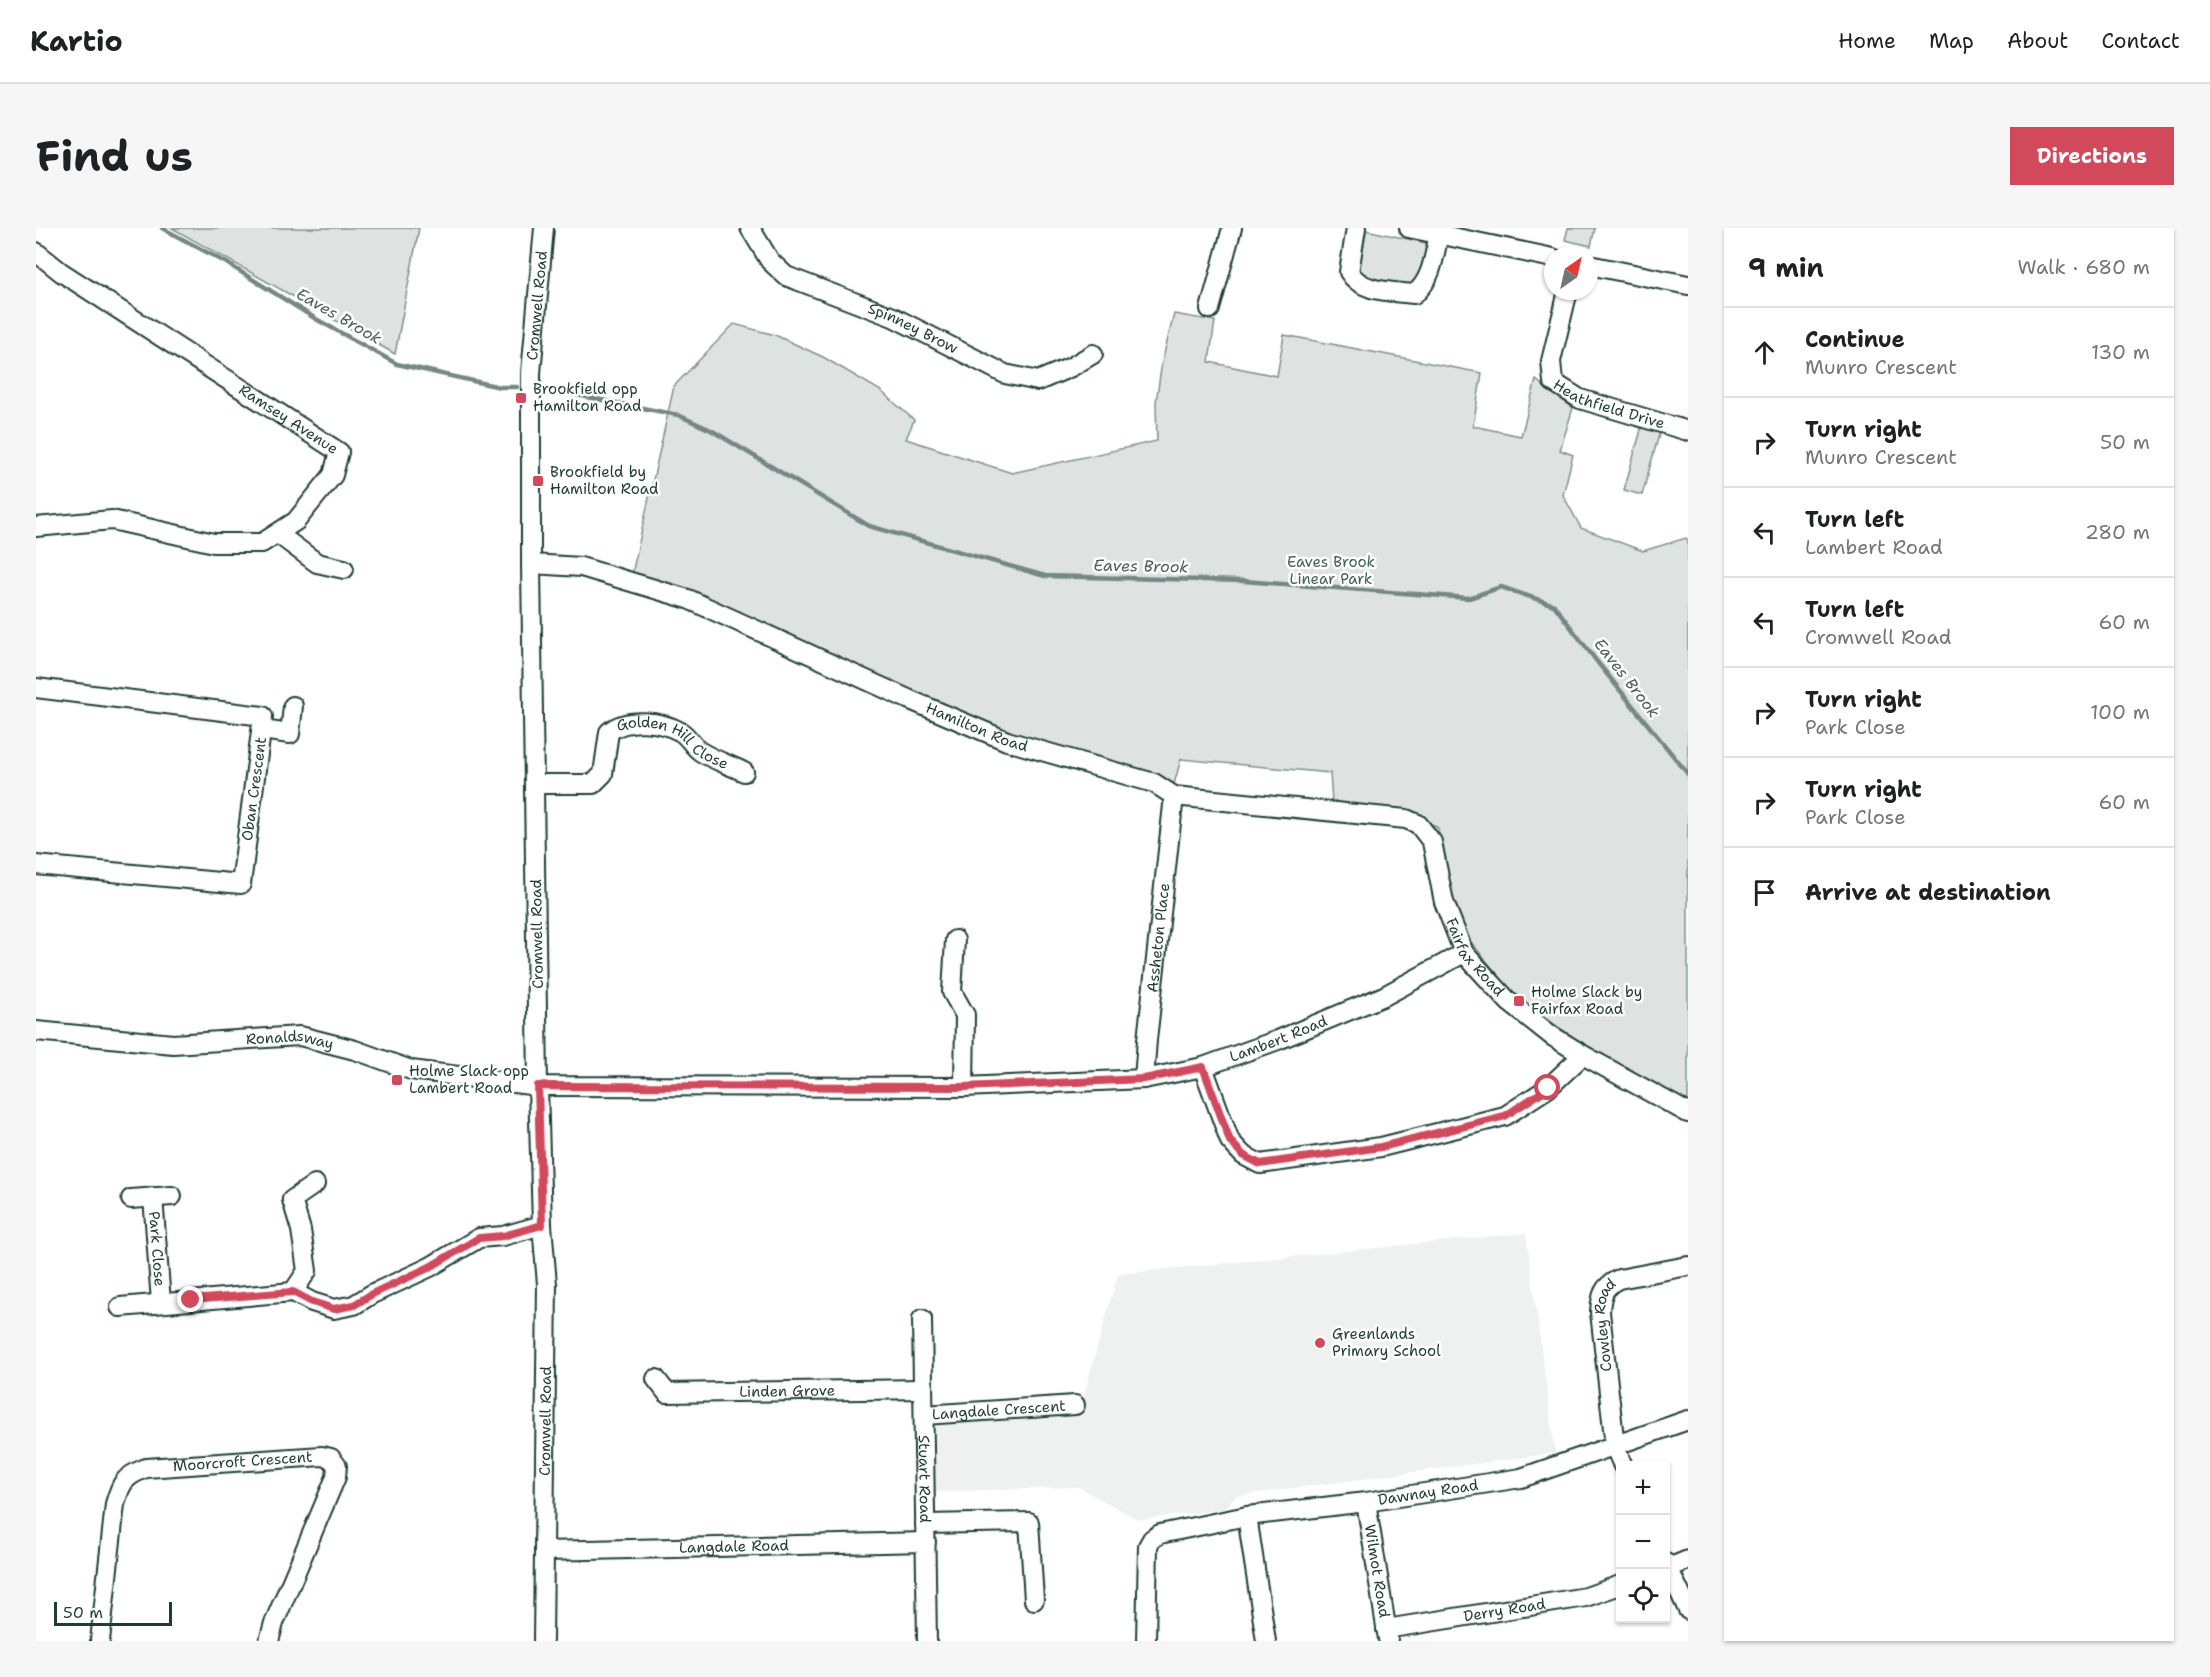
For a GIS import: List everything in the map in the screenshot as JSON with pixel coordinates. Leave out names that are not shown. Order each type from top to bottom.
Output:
[{"type":"street","name":"Cromwell Road","points":[[543,1641],[547,1284],[542,1225],[538,1086],[531,564],[531,373],[544,228]]},
{"type":"street","name":"Spinney Brow","points":[[750,228],[770,261],[786,276],[893,317],[1005,374],[1038,381],[1071,367],[1093,354]]},
{"type":"street","points":[[1210,309],[1232,228]]},
{"type":"street","points":[[1356,228],[1349,272],[1356,283],[1371,288],[1414,294],[1424,287],[1428,277],[1439,231]]},
{"type":"street","points":[[1409,228],[1439,231],[1544,256]]},
{"type":"street","name":"Ramsey Avenue","points":[[36,252],[61,272],[339,452],[333,475],[296,522],[262,543],[214,543],[112,520],[36,527]]},
{"type":"street","points":[[1598,267],[1688,285]]},
{"type":"street","name":"Heathfield Drive","points":[[1566,300],[1551,361],[1554,382],[1580,399],[1688,431]]},
{"type":"street","points":[[278,534],[317,563],[344,569]]},
{"type":"street","name":"Hamilton Road","points":[[531,564],[581,567],[688,599],[908,699],[1007,741],[1154,783],[1174,796],[1406,819],[1418,824],[1432,842]]},
{"type":"street","name":"Oban Crescent","points":[[36,688],[263,716],[241,884],[36,865]]},
{"type":"street","points":[[262,730],[290,734],[293,706]]},
{"type":"street","name":"Golden Hill Close","points":[[535,784],[593,784],[603,774],[609,732],[623,724],[636,723],[653,724],[683,733],[698,750],[744,771]]},
{"type":"street","name":"Assheton Place","points":[[1144,1079],[1174,796]]},
{"type":"street","name":"Fairfax Road","points":[[1432,842],[1444,902],[1464,953],[1509,1002],[1552,1036],[1582,1055],[1688,1113]]},
{"type":"street","points":[[955,940],[952,992],[965,1015],[964,1087]]},
{"type":"street","name":"Lambert Road","points":[[538,1086],[964,1087],[1144,1079],[1203,1067],[1278,1040],[1384,996],[1464,953]]},
{"type":"street","name":"Ronaldsway","points":[[36,1031],[173,1044],[300,1036],[354,1050],[411,1070],[538,1086]]},
{"type":"street","points":[[1203,1067],[1230,1141],[1243,1155],[1260,1164],[1381,1147],[1505,1116],[1548,1088],[1582,1055]]},
{"type":"street","points":[[293,1292],[307,1271],[301,1230],[292,1200],[315,1184]]},
{"type":"street","name":"Park Close","points":[[131,1199],[172,1196]]},
{"type":"street","name":"Park Close","points":[[153,1197],[161,1302]]},
{"type":"street","name":"Park Close","points":[[120,1307],[293,1292],[312,1302],[334,1309],[354,1305],[430,1267],[479,1238],[503,1236],[542,1225]]},
{"type":"street","name":"Cowley Road","points":[[1615,1447],[1600,1312],[1601,1295],[1610,1283],[1619,1279],[1688,1266]]},
{"type":"street","name":"Stuart Road","points":[[922,1319],[927,1641]]},
{"type":"street","name":"Linden Grove","points":[[656,1379],[667,1393],[923,1389]]},
{"type":"street","name":"Langdale Crescent","points":[[924,1414],[1074,1406]]},
{"type":"street","name":"Dawnay Road","points":[[1146,1641],[1148,1546],[1152,1539],[1160,1534],[1247,1516],[1366,1503],[1521,1478],[1688,1420]]},
{"type":"street","points":[[1615,1447],[1621,1461]]},
{"type":"street","name":"Moorcroft Crescent","points":[[100,1641],[115,1504],[119,1490],[128,1474],[146,1468],[321,1456],[331,1458],[337,1466],[336,1477],[274,1623],[269,1641]]},
{"type":"street","name":"Wilmot Road","points":[[1366,1503],[1388,1635]]},
{"type":"street","points":[[1247,1516],[1266,1641]]},
{"type":"street","name":"Langdale Road","points":[[544,1551],[926,1533],[1029,1522],[1035,1600]]},
{"type":"street","points":[[1670,1566],[1688,1560]]},
{"type":"street","points":[[1667,1569],[1688,1610]]},
{"type":"street","name":"Derry Road","points":[[1388,1635],[1586,1597],[1616,1586]]},
{"type":"shaded area","name":"Greenlands Primary School","points":[[1526,1233],[1555,1453],[1235,1496],[1225,1509],[1139,1520],[1078,1487],[934,1492],[936,1416],[1079,1412],[1118,1274]]},
{"type":"green space","points":[[172,228],[419,228],[395,354]]},
{"type":"green space","points":[[1568,228],[1595,228],[1591,246],[1565,240]]},
{"type":"green space","points":[[1366,230],[1431,244],[1420,281],[1408,287],[1362,276],[1357,266]]},
{"type":"green space","name":"Eaves Brook Linear Park","points":[[1174,314],[1215,321],[1209,362],[1277,376],[1284,335],[1482,373],[1473,426],[1521,436],[1536,380],[1573,408],[1560,450],[1573,455],[1563,495],[1581,528],[1643,551],[1686,538],[1688,540],[1688,1112],[1520,1002],[1453,920],[1438,828],[1411,812],[1332,802],[1330,773],[1181,759],[1174,784],[908,699],[632,574],[674,386],[734,324],[775,335],[823,357],[881,391],[914,420],[906,439],[1012,473],[1157,441],[1156,402],[1162,362]]},
{"type":"green space","points":[[1642,426],[1660,431],[1642,495],[1624,490]]},
{"type":"waterway","name":"Eaves Brook","points":[[162,228],[225,262],[316,319],[397,364],[500,387],[517,387]]},
{"type":"waterway","name":"Eaves Brook","points":[[546,389],[678,415],[711,430],[869,526],[1045,576],[1243,581],[1469,598],[1501,587],[1554,605],[1688,774]]},
{"type":"place","name":"Brookfield opp Hamilton Road","points":[[521,398]]},
{"type":"place","name":"Brookfield by Hamilton Road","points":[[538,481]]},
{"type":"place","name":"Holme Slack by Fairfax Road","points":[[1519,1001]]},
{"type":"place","name":"Holme Slack opp Lambert Road","points":[[397,1080]]},
{"type":"place","name":"Greenlands Primary School","points":[[1320,1343]]},
{"type":"route","points":[[191,1300],[293,1292],[312,1302],[334,1309],[354,1305],[430,1267],[479,1238],[503,1236],[542,1225],[538,1086],[964,1087],[1144,1079],[1203,1067],[1230,1141],[1243,1155],[1260,1164],[1381,1147],[1505,1116],[1548,1088]]}]
